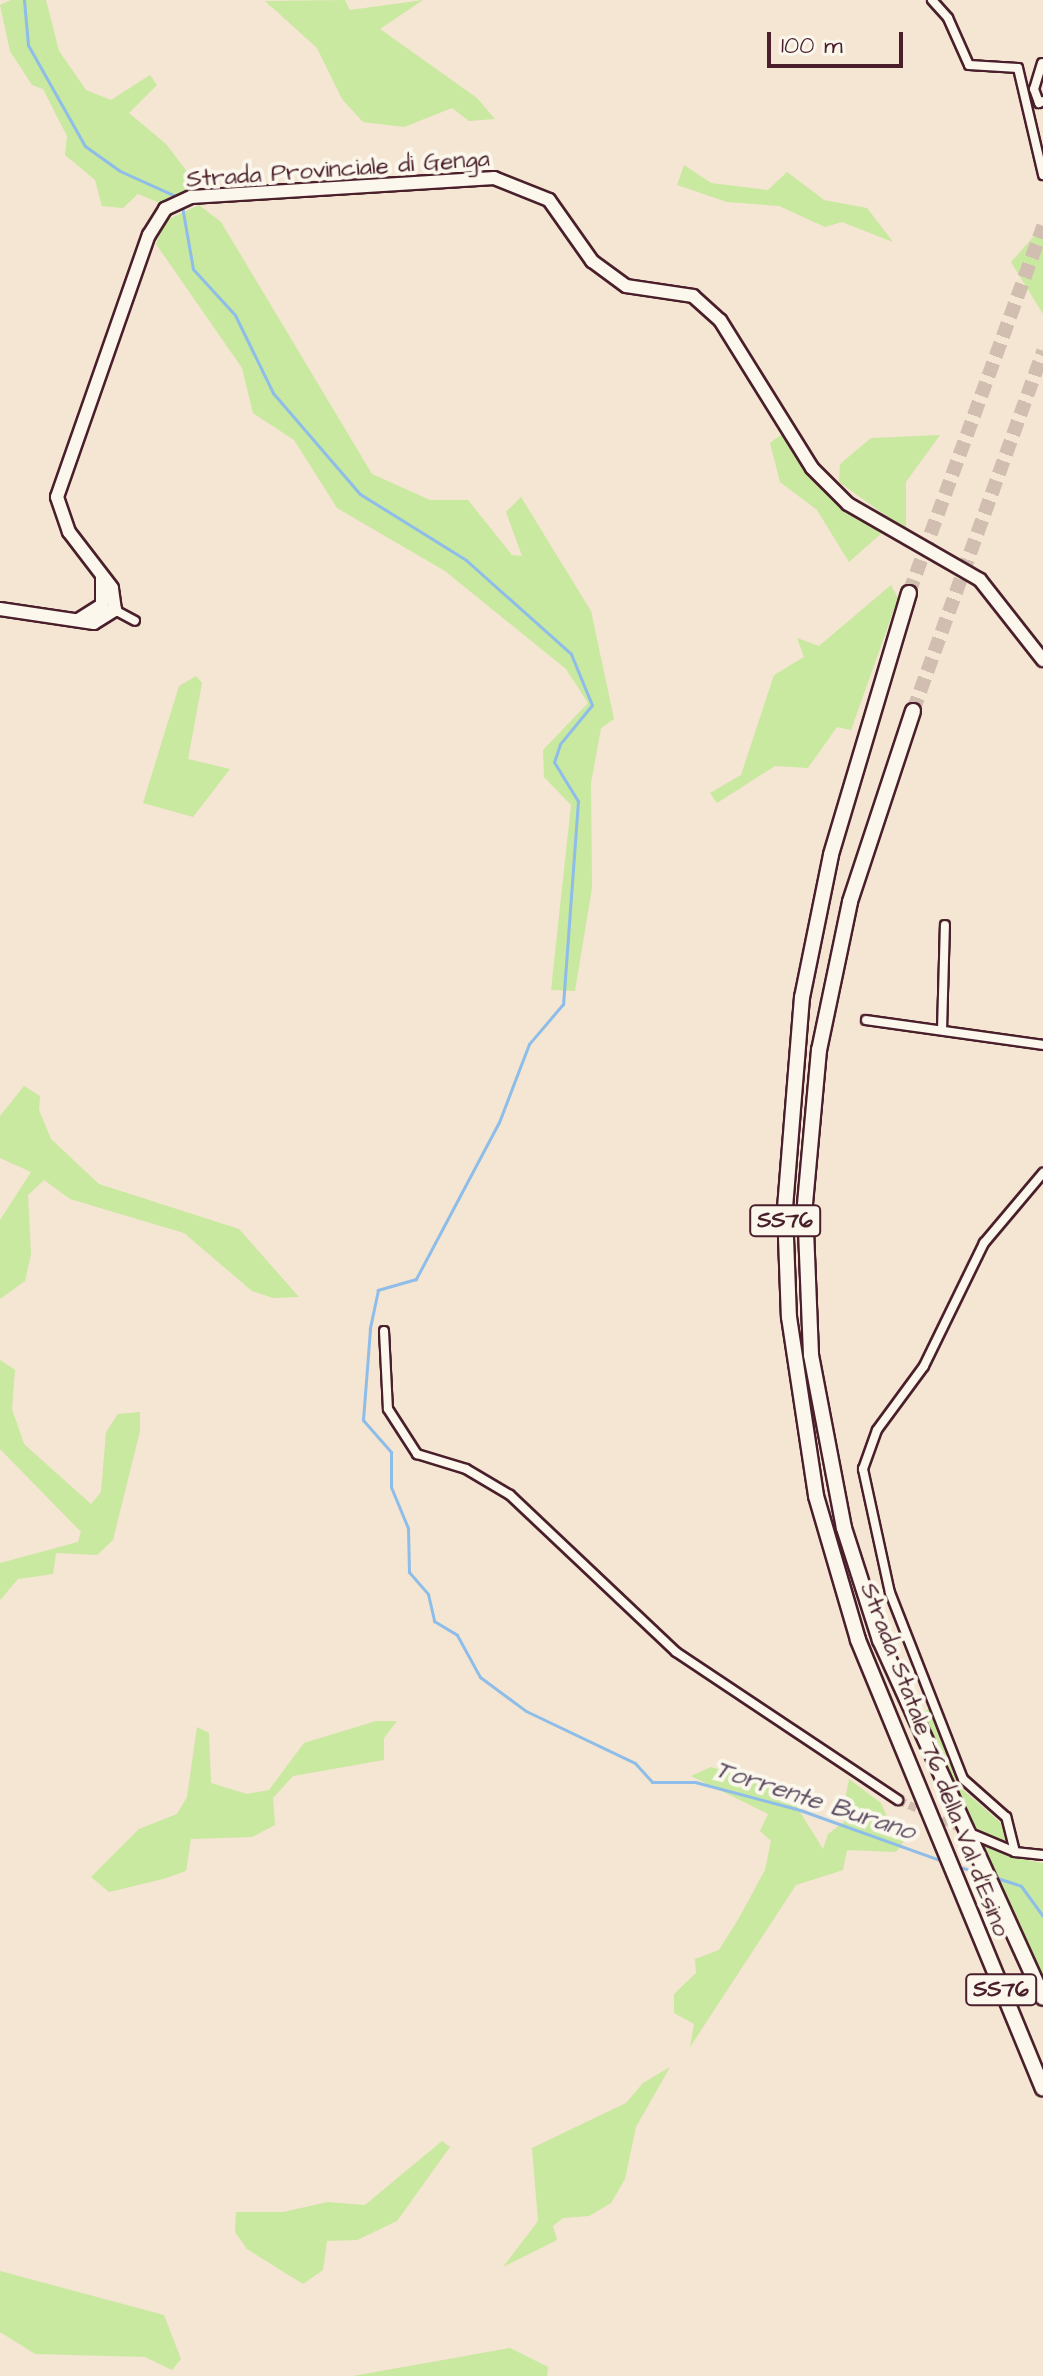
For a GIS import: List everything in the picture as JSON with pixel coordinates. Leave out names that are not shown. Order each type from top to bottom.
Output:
[{"type":"highway","name":"Strada Statale 76 della Val d'Esino","points":[[909,593],[815,927],[790,1103],[785,1210],[797,1389],[822,1520],[858,1640],[1043,2088]]},
{"type":"highway","name":"Strada Statale 76 della Val d'Esino","points":[[913,711],[850,902],[819,1050],[806,1190],[806,1296],[825,1442],[861,1584],[914,1722],[974,1842],[1043,1998]]},
{"type":"main road","name":"Strada Provinciale di Genga","points":[[115,610],[115,595],[58,508],[59,477],[149,235],[165,209],[191,197],[494,178],[549,200],[592,261],[626,286],[693,296],[730,328],[812,468],[848,504],[980,580],[1043,660]]},
{"type":"main road","points":[[78,620],[102,605],[102,577]]},
{"type":"main road","points":[[0,609],[104,622],[115,610]]},
{"type":"street","points":[[932,0],[948,18],[969,65],[1018,68],[1043,175]]},
{"type":"street","points":[[1042,63],[1034,89],[1039,103],[1043,101]]},
{"type":"street","points":[[102,605],[135,621]]},
{"type":"street","points":[[942,1030],[945,925]]},
{"type":"street","points":[[866,1020],[1043,1045]]},
{"type":"street","points":[[1015,1852],[1006,1817],[963,1779],[890,1593],[863,1469],[877,1430],[924,1366],[984,1243],[1043,1173]]},
{"type":"street","points":[[384,1331],[388,1409],[417,1454],[466,1469],[510,1495],[676,1652],[898,1800]]},
{"type":"street","points":[[974,1842],[1043,1855]]},
{"type":"green space","points":[[11,0],[46,0],[59,51],[86,90],[111,100],[150,75],[157,85],[129,113],[166,144],[201,190],[160,203],[138,194],[123,208],[102,206],[95,180],[65,155],[67,136],[43,89],[32,85],[10,51],[0,5]]},
{"type":"green space","points":[[345,0],[350,10],[423,0],[380,29],[477,98],[495,119],[469,121],[452,108],[404,127],[363,122],[342,99],[317,48],[265,1]]},
{"type":"green space","points":[[684,165],[711,183],[768,190],[787,172],[824,200],[867,208],[893,242],[842,222],[825,227],[779,206],[727,202],[677,185]]},
{"type":"green space","points":[[199,205],[221,222],[372,474],[430,500],[468,500],[512,555],[522,556],[506,512],[521,497],[591,611],[614,719],[601,728],[591,783],[592,888],[575,991],[551,990],[571,805],[544,777],[543,750],[588,703],[566,669],[445,571],[337,508],[294,440],[253,413],[242,368],[156,244],[165,221]]},
{"type":"green space","points":[[1043,226],[1043,314],[1011,262]]},
{"type":"green space","points":[[781,435],[847,508],[883,532],[849,562],[817,510],[780,482],[770,443]]},
{"type":"green space","points":[[940,435],[906,482],[906,530],[839,482],[840,464],[871,438]]},
{"type":"green space","points":[[891,585],[898,598],[851,730],[837,727],[808,768],[775,766],[717,803],[710,793],[741,775],[774,675],[804,657],[797,638],[819,646]]},
{"type":"green space","points":[[196,676],[202,683],[188,759],[230,769],[193,817],[143,803],[179,686]]},
{"type":"green space","points":[[24,1086],[40,1096],[39,1110],[51,1139],[99,1184],[239,1229],[299,1297],[273,1298],[252,1291],[184,1233],[70,1199],[44,1180],[28,1195],[31,1254],[25,1281],[0,1299],[0,1220],[31,1172],[0,1158],[0,1116]]},
{"type":"green space","points":[[0,1360],[15,1370],[12,1409],[24,1444],[91,1504],[101,1492],[106,1432],[118,1414],[140,1412],[140,1431],[113,1540],[97,1555],[56,1553],[53,1574],[18,1579],[0,1600],[0,1563],[78,1542],[81,1532],[0,1449]]},
{"type":"green space","points":[[931,1708],[962,1789],[1009,1830],[1006,1856],[1043,1863],[1043,1979],[919,1714]]},
{"type":"green space","points":[[376,1721],[397,1721],[384,1738],[384,1760],[293,1776],[273,1798],[275,1825],[252,1837],[191,1839],[186,1871],[163,1879],[109,1892],[91,1877],[139,1829],[177,1814],[187,1797],[197,1727],[209,1733],[211,1783],[247,1794],[269,1790],[304,1743]]},
{"type":"green space","points":[[711,1767],[787,1791],[823,1849],[828,1834],[860,1810],[844,1804],[849,1779],[881,1803],[892,1827],[907,1837],[896,1852],[847,1850],[843,1870],[796,1885],[690,2047],[694,2024],[674,2013],[674,1994],[696,1973],[695,1959],[719,1950],[765,1870],[771,1841],[760,1831],[768,1814],[691,1776]]},
{"type":"green space","points":[[670,2067],[636,2127],[625,2179],[611,2203],[589,2216],[563,2218],[553,2226],[557,2240],[503,2267],[538,2221],[532,2148],[626,2103],[643,2083]]},
{"type":"green space","points":[[442,2141],[450,2147],[397,2221],[357,2240],[327,2241],[323,2270],[303,2284],[247,2249],[235,2232],[236,2212],[283,2212],[328,2202],[365,2205]]},
{"type":"green space","points":[[0,2271],[164,2315],[181,2359],[172,2370],[145,2357],[35,2354],[0,2332]]},
{"type":"green space","points":[[510,2348],[548,2367],[547,2376],[353,2376]]},
{"type":"waterway","name":"Torrente Burano","points":[[24,0],[28,45],[85,146],[120,171],[180,198]]},
{"type":"waterway","name":"Torrente Burano","points":[[182,206],[193,269],[235,315],[273,393],[360,494],[466,560],[571,654],[592,705],[560,744],[554,762],[578,801],[563,1004],[529,1044],[499,1122],[416,1279],[378,1290],[370,1329],[363,1420],[391,1452],[391,1487],[408,1528],[409,1572],[428,1594],[434,1621],[457,1635],[480,1677],[526,1711],[635,1763],[652,1782],[695,1782],[800,1810],[945,1862]]},
{"type":"waterway","name":"Torrente Burano","points":[[956,1866],[980,1873]]},
{"type":"waterway","name":"Torrente Burano","points":[[994,1877],[1021,1886],[1043,1916]]},
{"type":"tunnel","points":[[909,593],[1043,226]]},
{"type":"tunnel","points":[[913,711],[1043,351]]},
{"type":"tunnel","points":[[898,1800],[966,1831]]}]
